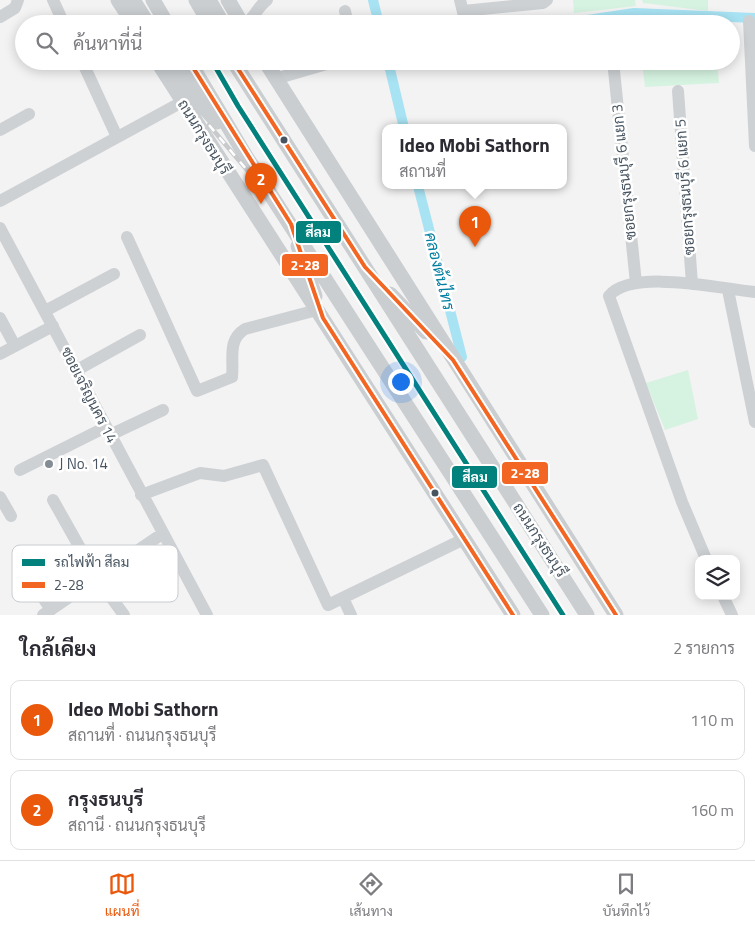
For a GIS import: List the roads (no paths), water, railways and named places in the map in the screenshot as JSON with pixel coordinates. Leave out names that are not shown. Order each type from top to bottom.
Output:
[{"type":"main road","points":[[118,0],[128,15]]},
{"type":"main road","points":[[133,0],[142,15]]},
{"type":"main road","points":[[153,0],[162,15]]},
{"type":"main road","points":[[196,0],[205,15]]},
{"type":"main road","points":[[209,0],[218,15]]},
{"type":"main road","points":[[228,0],[237,15]]},
{"type":"main road","name":"ถนนกรุงธนบุรี","points":[[162,70],[513,615]]},
{"type":"main road","points":[[177,70],[194,96],[247,158]]},
{"type":"main road","name":"ถนนกรุงธนบุรี","points":[[193,70],[247,158],[542,615]]},
{"type":"main road","name":"ถนนกรุงธนบุรี","points":[[239,70],[587,615]]},
{"type":"main road","points":[[249,70],[335,220]]},
{"type":"main road","name":"ถนนกรุงธนบุรี","points":[[270,70],[616,615]]},
{"type":"main road","points":[[291,224],[320,314]]},
{"type":"main road","points":[[365,267],[453,360]]},
{"type":"street","points":[[0,17],[17,7],[18,0]]},
{"type":"street","points":[[53,0],[60,15]]},
{"type":"street","points":[[254,15],[259,5],[267,0]]},
{"type":"street","points":[[463,12],[543,4],[547,0]]},
{"type":"street","points":[[749,21],[755,146]]},
{"type":"street","points":[[86,70],[117,137]]},
{"type":"street","points":[[275,79],[306,70]]},
{"type":"street","name":"ซอยกรุงธนบุรี 6 แยก 3","points":[[614,70],[636,283]]},
{"type":"street","name":"ซอยกรุงธนบุรี 6 แยก 5","points":[[678,91],[692,284]]},
{"type":"street","points":[[0,201],[182,102]]},
{"type":"street","points":[[0,130],[29,114]]},
{"type":"street","name":"ซอยเจริญนคร 14","points":[[0,228],[168,545]]},
{"type":"street","points":[[127,237],[197,391],[232,377],[231,356],[237,334],[245,329],[320,314]]},
{"type":"street","points":[[45,311],[114,274]]},
{"type":"street","points":[[704,555],[682,502],[609,296],[617,289],[636,283],[692,284],[755,292]]},
{"type":"street","points":[[728,290],[755,422]]},
{"type":"street","points":[[0,318],[15,346]]},
{"type":"street","points":[[0,354],[53,326]]},
{"type":"street","points":[[77,370],[140,335]]},
{"type":"street","points":[[20,470],[108,431],[163,410]]},
{"type":"street","points":[[141,495],[200,474],[224,476],[263,465],[328,605],[464,540]]},
{"type":"street","points":[[0,497],[11,516]]},
{"type":"street","points":[[53,500],[78,545]]},
{"type":"street","points":[[146,545],[162,534]]},
{"type":"street","name":"ซอยเจริญนคร 14","points":[[178,563],[207,615]]},
{"type":"street","points":[[343,598],[351,615]]},
{"type":"street","points":[[725,600],[732,615]]},
{"type":"street","points":[[47,612],[62,602]]},
{"type":"street","points":[[115,602],[124,615]]},
{"type":"waterway","name":"คลองต้นไทร","points":[[373,0],[377,15]]},
{"type":"waterway","points":[[621,15],[634,13],[682,15]]},
{"type":"waterway","points":[[740,17],[755,18]]},
{"type":"waterway","name":"คลองต้นไทร","points":[[390,70],[403,124]]},
{"type":"waterway","name":"คลองต้นไทร","points":[[419,189],[462,357]]},
{"type":"railway","points":[[209,125],[252,176]]},
{"type":"metro line","name":"สีลม","points":[[217,70],[238,106],[563,615]]},
{"type":"place","name":"กรุงธนบุรี","points":[[261,204]]},
{"type":"place","name":"Ideo Mobi Sathorn","points":[[475,247]]},
{"type":"place","name":"J No. 14","points":[[49,464]]}]
